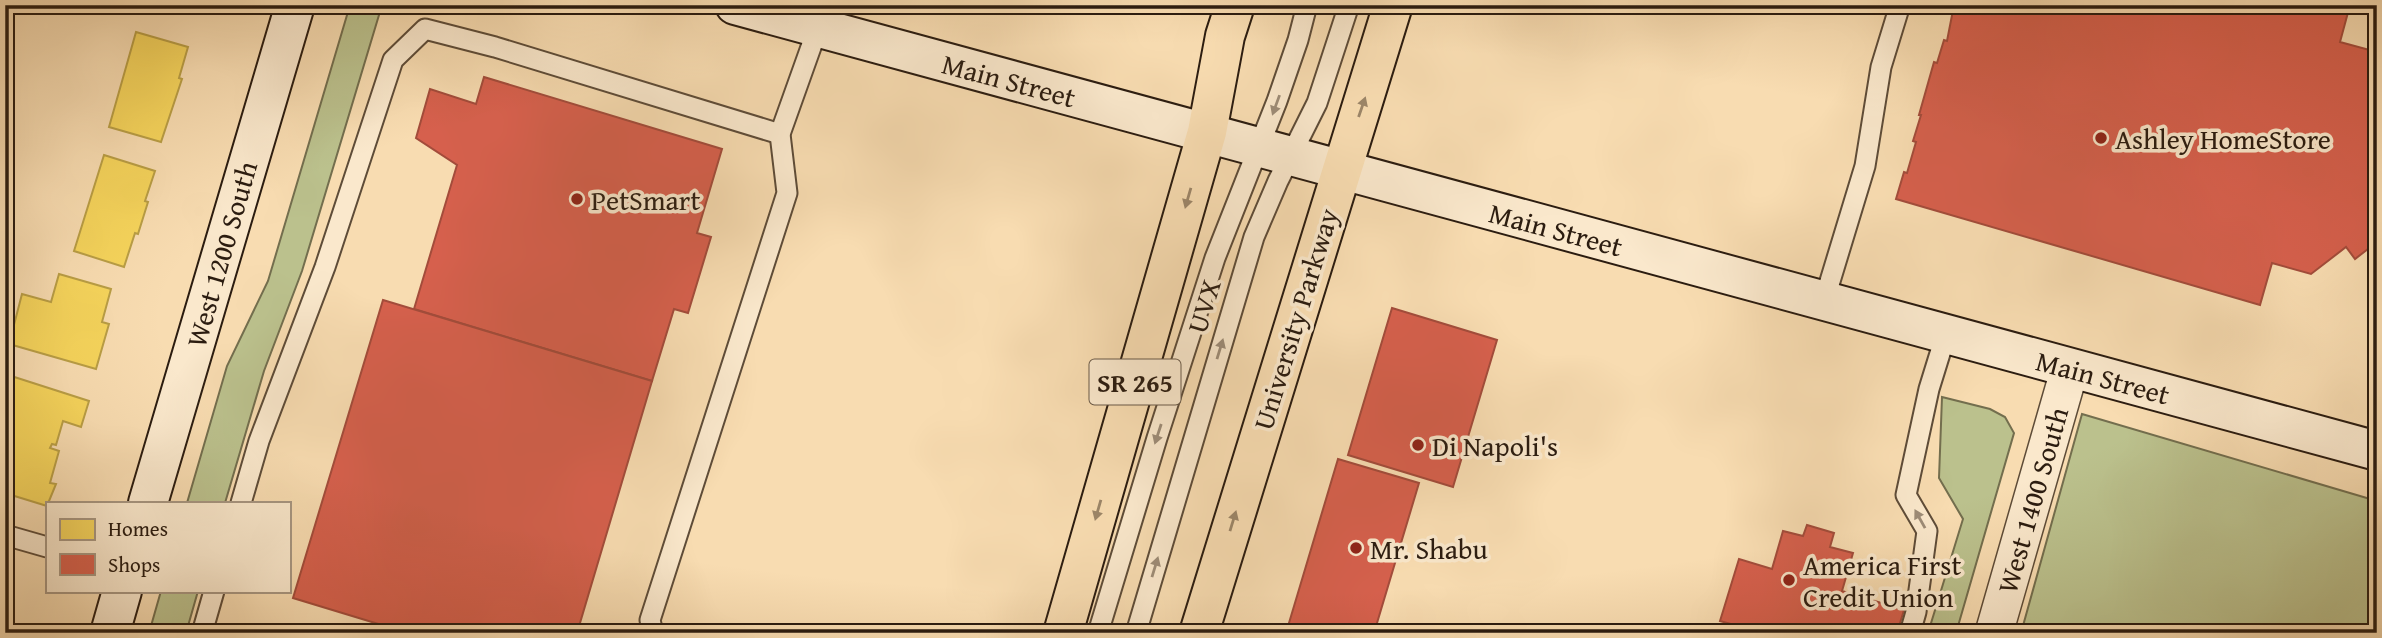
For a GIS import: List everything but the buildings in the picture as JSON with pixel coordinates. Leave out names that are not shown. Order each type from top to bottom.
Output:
[{"type":"main road","name":"SR 265","points":[[1063,633],[1207,132],[1225,36],[1235,5]]},
{"type":"main road","name":"University Parkway","points":[[1199,633],[1393,5]]},
{"type":"street","name":"West 1200 South","points":[[148,502],[295,5]]},
{"type":"street","name":"Main Street","points":[[735,5],[823,17],[1340,171],[2377,452]]},
{"type":"street","name":"West 1400 South","points":[[1994,633],[2070,368]]},
{"type":"street","points":[[110,633],[122,592]]},
{"type":"lane","name":"UVX","points":[[1136,633],[1254,237],[1275,152],[1293,54],[1307,5]]},
{"type":"lane","name":"UVX","points":[[1098,633],[1215,258],[1275,152],[1309,122],[1349,5]]},
{"type":"lane","points":[[1824,301],[1865,166],[1881,67],[1900,5]]},
{"type":"lane","points":[[653,633],[650,620],[787,193],[780,134],[823,17]]},
{"type":"lane","points":[[241,502],[259,441],[325,267],[393,60],[425,29],[495,47],[780,134]]},
{"type":"lane","points":[[1910,633],[1916,612],[1927,531],[1906,495],[1929,389],[1946,334]]},
{"type":"lane","points":[[5,535],[46,547]]},
{"type":"lane","points":[[202,633],[214,592]]},
{"type":"green space","points":[[350,5],[382,5],[302,271],[264,371],[225,502],[187,502],[227,366],[268,281]]},
{"type":"green space","points":[[1942,397],[1990,409],[2005,417],[2014,433],[1956,633],[1928,633],[1963,519],[1939,478]]},
{"type":"green space","points":[[2082,414],[2377,501],[2377,633],[2021,633]]},
{"type":"green space","points":[[161,592],[198,592],[186,633],[149,633]]},
{"type":"place","name":"Ashley HomeStore","points":[[2101,138]]},
{"type":"place","name":"PetSmart","points":[[577,199]]},
{"type":"place","name":"Di Napoli's","points":[[1418,445]]},
{"type":"place","name":"Mr. Shabu","points":[[1356,548]]},
{"type":"place","name":"America First Credit Union","points":[[1789,580]]}]
